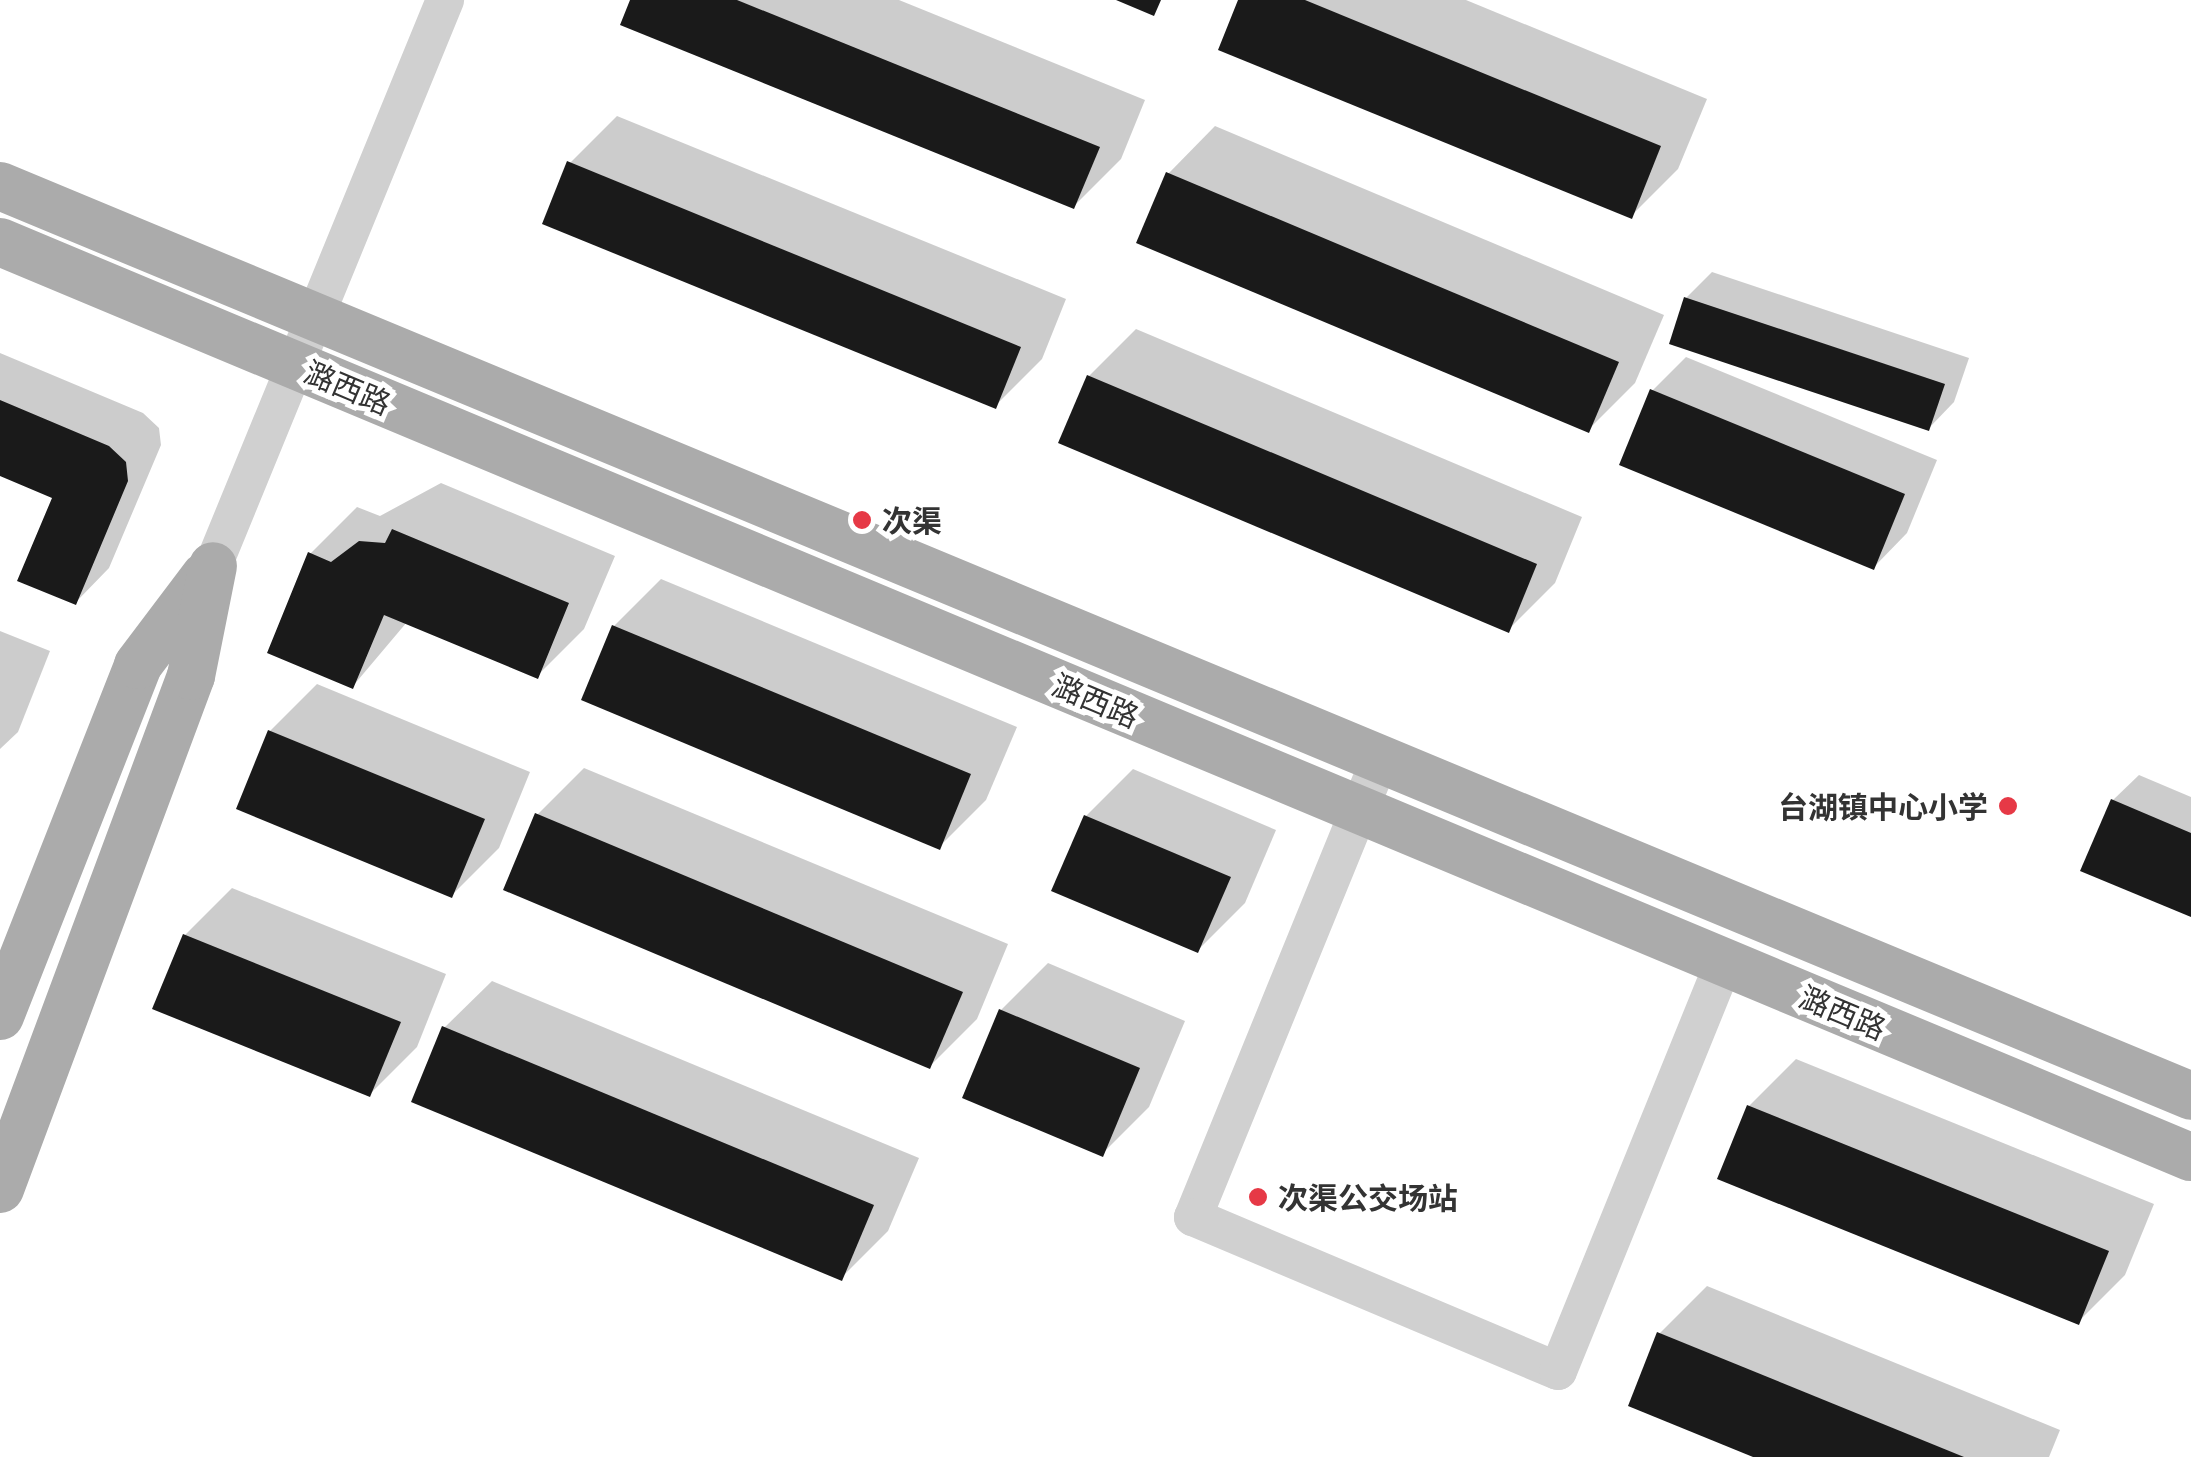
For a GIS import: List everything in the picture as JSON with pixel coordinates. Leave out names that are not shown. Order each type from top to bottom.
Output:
[{"type":"main road","name":"潞西路","points":[[0,186],[2191,1096]]},
{"type":"main road","name":"潞西路","points":[[0,242],[2191,1158]]},
{"type":"main road","points":[[0,1016],[138,665],[213,566]]},
{"type":"main road","points":[[0,1189],[192,676],[213,566]]},
{"type":"street","points":[[213,566],[446,0]]},
{"type":"street","points":[[1380,759],[1193,1218],[1558,1371],[1724,962]]},
{"type":"building","points":[[630,0],[737,0],[1100,147],[1074,209],[620,25]]},
{"type":"building","points":[[1116,0],[1161,0],[1154,16]]},
{"type":"building","points":[[1238,0],[1305,0],[1661,146],[1632,219],[1218,50]]},
{"type":"building","points":[[567,161],[1021,347],[996,409],[542,224]]},
{"type":"building","points":[[1166,172],[1619,362],[1589,433],[1136,243]]},
{"type":"building","points":[[1684,297],[1945,384],[1929,431],[1669,344]]},
{"type":"building","points":[[1087,375],[1537,564],[1509,633],[1058,443]]},
{"type":"building","points":[[1650,389],[1905,494],[1874,570],[1619,465]]},
{"type":"building","points":[[0,400],[109,446],[126,462],[128,481],[76,605],[17,581],[52,498],[0,476]]},
{"type":"building","points":[[392,529],[569,603],[538,679],[384,615],[353,689],[267,653],[308,552],[331,562],[359,541],[385,543]]},
{"type":"building","points":[[612,625],[971,774],[940,850],[581,700]]},
{"type":"building","points":[[268,730],[485,819],[452,898],[236,809]]},
{"type":"building","points":[[2111,799],[2191,833],[2191,917],[2080,871]]},
{"type":"building","points":[[535,813],[963,992],[930,1069],[503,890]]},
{"type":"building","points":[[1084,815],[1231,877],[1198,953],[1051,891]]},
{"type":"building","points":[[183,934],[401,1022],[370,1097],[152,1009]]},
{"type":"building","points":[[999,1009],[1140,1068],[1103,1157],[962,1098]]},
{"type":"building","points":[[442,1026],[874,1205],[842,1281],[411,1102]]},
{"type":"building","points":[[1747,1105],[2109,1251],[2079,1325],[1717,1179]]},
{"type":"building","points":[[1657,1332],[1964,1457],[1753,1457],[1628,1406]]},
{"type":"place","name":"次渠","points":[[862,520]]},
{"type":"place","name":"台湖镇中心小学","points":[[2008,806]]},
{"type":"place","name":"次渠公交场站","points":[[1258,1197]]}]
